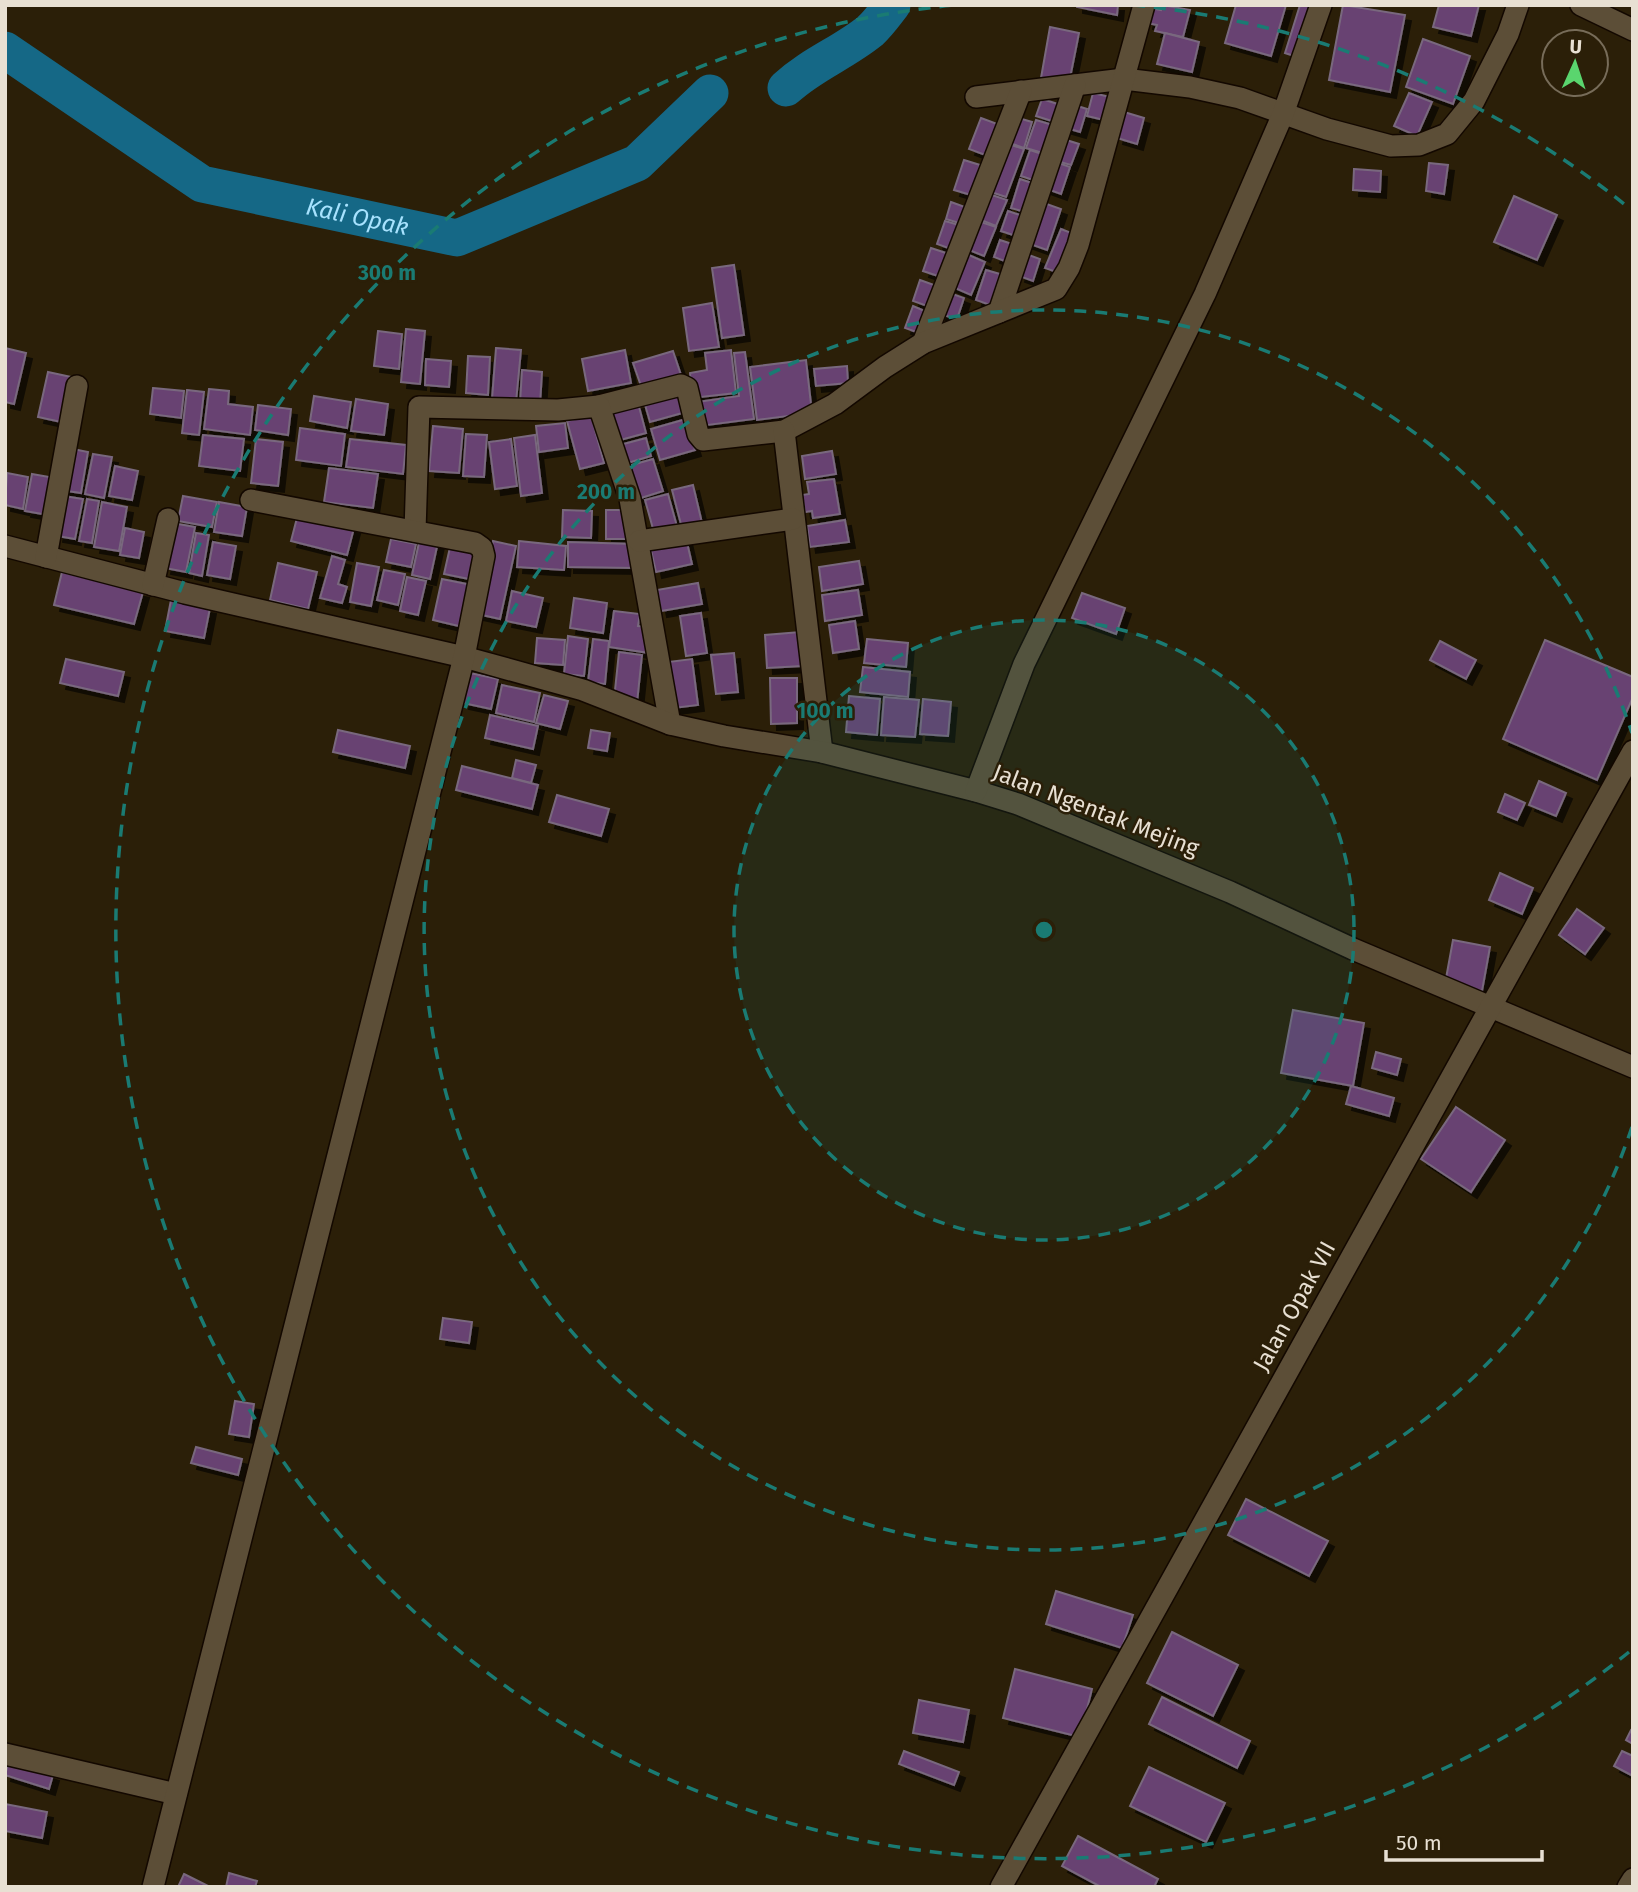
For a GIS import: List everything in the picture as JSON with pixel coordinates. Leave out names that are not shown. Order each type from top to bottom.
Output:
[{"type":"street","points":[[415,531],[419,407],[558,410],[599,406],[681,386],[687,388],[698,434],[704,440],[784,431],[835,404],[923,343],[1056,289],[1069,268],[1078,245],[1144,5]]},
{"type":"street","points":[[976,791],[1024,664],[1205,294],[1283,114],[1321,5]]},
{"type":"street","points":[[976,97],[1125,79],[1203,90],[1240,99],[1391,146],[1419,145],[1447,134],[1474,101],[1508,34],[1518,5]]},
{"type":"street","points":[[1581,5],[1609,11],[1633,30]]},
{"type":"street","points":[[999,312],[1075,85]]},
{"type":"street","points":[[923,343],[1021,92]]},
{"type":"street","points":[[46,557],[77,386]]},
{"type":"street","points":[[599,406],[630,499],[670,724]]},
{"type":"street","points":[[784,431],[822,752]]},
{"type":"street","points":[[153,1887],[464,657],[484,552],[475,543],[251,500]]},
{"type":"street","points":[[153,585],[168,519]]},
{"type":"street","points":[[639,541],[793,519]]},
{"type":"street","name":"Jalan Ngentak Mejing","points":[[5,546],[153,585],[464,657],[583,690],[670,724],[822,752],[1018,804],[1102,837],[1230,892],[1353,950],[1633,1067]]},
{"type":"street","name":"Jalan Opak VII","points":[[1001,1887],[1633,751]]},
{"type":"street","points":[[5,1754],[176,1794]]},
{"type":"street","points":[[1629,1887],[1633,1879]]},
{"type":"building","points":[[1118,5],[1117,15],[1077,7]]},
{"type":"building","points":[[1162,5],[1190,10],[1183,37],[1155,31],[1157,25],[1147,23],[1150,8],[1161,10]]},
{"type":"building","points":[[1236,5],[1286,5],[1271,56],[1225,43]]},
{"type":"building","points":[[1300,5],[1316,5],[1300,58],[1285,53]]},
{"type":"building","points":[[1343,5],[1405,15],[1390,92],[1329,80]]},
{"type":"building","points":[[1439,5],[1479,5],[1471,36],[1433,27]]},
{"type":"building","points":[[1050,27],[1079,33],[1069,83],[1041,78]]},
{"type":"building","points":[[1165,33],[1199,42],[1192,72],[1157,64]]},
{"type":"building","points":[[1423,39],[1470,56],[1453,104],[1406,87]]},
{"type":"building","points":[[1093,93],[1110,97],[1104,120],[1087,116]]},
{"type":"building","points":[[1409,93],[1432,102],[1417,136],[1394,126]]},
{"type":"building","points":[[1042,99],[1061,105],[1055,122],[1036,116]]},
{"type":"building","points":[[1071,104],[1087,109],[1080,132],[1063,127]]},
{"type":"building","points":[[1124,112],[1144,118],[1137,144],[1117,138]]},
{"type":"building","points":[[1015,117],[1032,122],[1024,148],[1007,142]]},
{"type":"building","points":[[981,118],[1000,125],[988,156],[969,149]]},
{"type":"building","points":[[1036,120],[1056,126],[1046,154],[1026,148]]},
{"type":"building","points":[[1060,138],[1079,144],[1071,165],[1053,160]]},
{"type":"building","points":[[1005,143],[1024,149],[1006,197],[988,191]]},
{"type":"building","points":[[1030,150],[1045,155],[1036,181],[1021,176]]},
{"type":"building","points":[[964,160],[980,165],[971,195],[954,190]]},
{"type":"building","points":[[1053,161],[1070,167],[1061,194],[1044,188]]},
{"type":"building","points":[[1429,163],[1448,165],[1444,194],[1426,191]]},
{"type":"building","points":[[1354,169],[1381,171],[1380,192],[1353,190]]},
{"type":"building","points":[[1020,179],[1035,184],[1025,212],[1011,208]]},
{"type":"building","points":[[986,193],[1007,200],[996,226],[976,218]]},
{"type":"building","points":[[1514,196],[1557,215],[1537,260],[1494,242]]},
{"type":"building","points":[[951,202],[965,207],[959,223],[946,219]]},
{"type":"building","points":[[1041,202],[1061,209],[1047,250],[1027,243]]},
{"type":"building","points":[[1008,211],[1023,216],[1016,236],[1001,231]]},
{"type":"building","points":[[975,220],[996,227],[984,256],[964,248]]},
{"type":"building","points":[[945,221],[959,225],[951,249],[937,244]]},
{"type":"building","points":[[1061,229],[1074,234],[1059,273],[1045,268]]},
{"type":"building","points":[[1000,240],[1012,244],[1007,262],[994,257]]},
{"type":"building","points":[[931,248],[952,255],[944,278],[923,271]]},
{"type":"building","points":[[962,252],[985,262],[971,295],[948,285]]},
{"type":"building","points":[[1026,254],[1040,259],[1033,281],[1019,276]]},
{"type":"building","points":[[734,265],[744,335],[722,338],[712,268]]},
{"type":"building","points":[[986,270],[1000,274],[990,305],[976,300]]},
{"type":"building","points":[[920,280],[937,286],[930,307],[913,301]]},
{"type":"building","points":[[947,292],[964,298],[957,319],[940,314]]},
{"type":"building","points":[[712,303],[719,347],[689,351],[683,308]]},
{"type":"building","points":[[913,306],[927,312],[919,333],[905,328]]},
{"type":"building","points":[[406,329],[425,331],[420,384],[401,382]]},
{"type":"building","points":[[378,331],[402,334],[399,369],[374,366]]},
{"type":"building","points":[[5,348],[26,353],[14,404],[5,402]]},
{"type":"building","points":[[496,348],[521,350],[516,402],[492,399]]},
{"type":"building","points":[[625,350],[631,383],[588,391],[582,359]]},
{"type":"building","points":[[731,350],[736,393],[692,398],[690,373],[707,370],[705,353]]},
{"type":"building","points":[[673,351],[681,375],[641,386],[633,363]]},
{"type":"building","points":[[745,352],[754,419],[700,426],[697,402],[739,396],[734,353]]},
{"type":"building","points":[[468,356],[490,357],[488,395],[466,393]]},
{"type":"building","points":[[426,359],[451,361],[449,387],[425,385]]},
{"type":"building","points":[[806,360],[812,413],[757,420],[750,367]]},
{"type":"building","points":[[847,366],[848,383],[816,386],[814,369]]},
{"type":"building","points":[[522,370],[542,372],[540,405],[520,403]]},
{"type":"building","points":[[48,372],[76,378],[66,423],[38,417]]},
{"type":"building","points":[[679,387],[686,412],[650,422],[643,398]]},
{"type":"building","points":[[153,388],[184,391],[181,418],[150,414]]},
{"type":"building","points":[[209,389],[229,391],[228,404],[253,407],[250,435],[204,429]]},
{"type":"building","points":[[187,390],[204,392],[199,435],[182,433]]},
{"type":"building","points":[[314,396],[351,402],[347,428],[310,421]]},
{"type":"building","points":[[356,399],[388,404],[384,435],[351,431]]},
{"type":"building","points":[[638,403],[646,433],[613,442],[605,411]]},
{"type":"building","points":[[258,405],[291,409],[288,435],[255,430]]},
{"type":"building","points":[[591,415],[604,463],[580,469],[567,421]]},
{"type":"building","points":[[686,419],[695,450],[660,460],[651,429]]},
{"type":"building","points":[[565,423],[568,448],[539,452],[536,426]]},
{"type":"building","points":[[433,426],[463,429],[459,473],[429,471]]},
{"type":"building","points":[[300,428],[345,434],[341,466],[296,460]]},
{"type":"building","points":[[466,434],[487,435],[484,477],[463,476]]},
{"type":"building","points":[[203,435],[244,439],[240,471],[199,466]]},
{"type":"building","points":[[535,435],[542,493],[521,496],[514,438]]},
{"type":"building","points":[[646,438],[651,456],[621,465],[616,446]]},
{"type":"building","points":[[256,439],[283,442],[278,486],[251,483]]},
{"type":"building","points":[[350,439],[406,445],[403,474],[346,467]]},
{"type":"building","points":[[511,439],[517,486],[495,489],[489,442]]},
{"type":"building","points":[[68,448],[88,452],[81,493],[60,490]]},
{"type":"building","points":[[832,451],[836,474],[805,479],[802,456]]},
{"type":"building","points":[[93,454],[112,457],[104,498],[85,494]]},
{"type":"building","points":[[653,459],[663,491],[638,499],[628,466]]},
{"type":"building","points":[[115,466],[138,471],[132,500],[109,496]]},
{"type":"building","points":[[329,468],[378,474],[373,508],[324,502]]},
{"type":"building","points":[[7,473],[28,477],[23,509],[5,505]]},
{"type":"building","points":[[32,474],[55,478],[48,515],[25,511]]},
{"type":"building","points":[[834,479],[840,514],[813,518],[812,511],[805,512],[802,495],[809,494],[807,482]]},
{"type":"building","points":[[693,485],[703,527],[683,532],[672,490]]},
{"type":"building","points":[[668,494],[678,530],[655,536],[645,500]]},
{"type":"building","points":[[64,496],[83,499],[75,539],[57,536]]},
{"type":"building","points":[[183,496],[217,502],[212,527],[178,521]]},
{"type":"building","points":[[87,499],[99,501],[92,543],[79,541]]},
{"type":"building","points":[[102,502],[127,507],[119,551],[94,547]]},
{"type":"building","points":[[219,502],[247,507],[242,536],[214,532]]},
{"type":"building","points":[[563,510],[592,511],[591,538],[562,537]]},
{"type":"building","points":[[606,510],[630,510],[630,539],[606,539]]},
{"type":"building","points":[[298,514],[354,528],[347,555],[291,541]]},
{"type":"building","points":[[845,520],[849,542],[810,547],[807,526]]},
{"type":"building","points":[[173,523],[195,527],[186,572],[165,568]]},
{"type":"building","points":[[125,528],[144,532],[139,558],[120,555]]},
{"type":"building","points":[[196,533],[209,535],[202,576],[189,573]]},
{"type":"building","points":[[420,538],[438,542],[430,579],[412,575]]},
{"type":"building","points":[[686,538],[692,564],[656,572],[650,546]]},
{"type":"building","points":[[391,539],[416,544],[411,567],[386,562]]},
{"type":"building","points":[[493,541],[516,546],[500,619],[477,614]]},
{"type":"building","points":[[519,541],[566,546],[564,570],[517,567]]},
{"type":"building","points":[[213,542],[236,546],[230,579],[207,575]]},
{"type":"building","points":[[568,542],[635,544],[634,568],[568,567]]},
{"type":"building","points":[[451,543],[476,549],[469,579],[444,574]]},
{"type":"building","points":[[332,556],[345,560],[338,584],[347,587],[342,603],[320,598]]},
{"type":"building","points":[[859,561],[863,584],[822,591],[819,567]]},
{"type":"building","points":[[278,563],[317,572],[308,609],[270,600]]},
{"type":"building","points":[[357,563],[379,567],[371,606],[350,602]]},
{"type":"building","points":[[384,570],[405,574],[398,605],[377,600]]},
{"type":"building","points":[[62,572],[143,592],[134,624],[54,605]]},
{"type":"building","points":[[407,577],[426,581],[418,615],[400,611]]},
{"type":"building","points":[[442,579],[472,585],[463,627],[433,620]]},
{"type":"building","points":[[698,583],[702,604],[661,611],[657,590]]},
{"type":"building","points":[[858,590],[862,615],[825,621],[822,595]]},
{"type":"building","points":[[512,591],[543,598],[536,627],[506,621]]},
{"type":"building","points":[[1082,593],[1125,608],[1116,634],[1072,618]]},
{"type":"building","points":[[574,598],[607,603],[603,633],[570,628]]},
{"type":"building","points":[[171,600],[210,608],[204,638],[165,631]]},
{"type":"building","points":[[614,611],[640,614],[638,626],[653,627],[649,653],[609,647]]},
{"type":"building","points":[[701,613],[707,653],[686,656],[680,616]]},
{"type":"building","points":[[855,621],[859,649],[833,653],[829,625]]},
{"type":"building","points":[[800,632],[802,666],[767,668],[765,635]]},
{"type":"building","points":[[568,636],[588,639],[584,676],[564,674]]},
{"type":"building","points":[[537,638],[565,640],[563,665],[535,663]]},
{"type":"building","points":[[593,639],[609,641],[605,684],[588,682]]},
{"type":"building","points":[[867,639],[908,643],[906,667],[864,663]]},
{"type":"building","points":[[1545,640],[1633,677],[1633,697],[1597,780],[1503,739]]},
{"type":"building","points":[[1440,641],[1476,660],[1466,679],[1430,660]]},
{"type":"building","points":[[619,652],[642,655],[637,703],[614,700]]},
{"type":"building","points":[[734,653],[738,692],[716,694],[711,655]]},
{"type":"building","points":[[66,659],[124,672],[118,696],[60,683]]},
{"type":"building","points":[[692,659],[698,705],[674,708],[668,662]]},
{"type":"building","points":[[863,667],[910,672],[908,697],[860,692]]},
{"type":"building","points":[[470,673],[498,679],[491,709],[463,703]]},
{"type":"building","points":[[770,678],[797,678],[797,723],[771,724]]},
{"type":"building","points":[[502,685],[540,693],[534,722],[496,713]]},
{"type":"building","points":[[544,695],[568,701],[560,729],[536,723]]},
{"type":"building","points":[[849,696],[880,699],[877,735],[846,732]]},
{"type":"building","points":[[884,697],[919,700],[915,737],[881,735]]},
{"type":"building","points":[[923,699],[951,702],[948,736],[920,734]]},
{"type":"building","points":[[490,715],[538,726],[533,749],[485,738]]},
{"type":"building","points":[[338,730],[410,746],[405,768],[333,752]]},
{"type":"building","points":[[591,730],[610,733],[607,751],[588,748]]},
{"type":"building","points":[[516,760],[536,765],[531,783],[512,778]]},
{"type":"building","points":[[462,766],[538,785],[532,809],[456,790]]},
{"type":"building","points":[[1539,781],[1566,793],[1556,816],[1529,805]]},
{"type":"building","points":[[1505,794],[1525,803],[1517,820],[1498,812]]},
{"type":"building","points":[[557,795],[609,809],[601,836],[549,822]]},
{"type":"building","points":[[1500,873],[1533,888],[1522,914],[1489,900]]},
{"type":"building","points":[[1577,909],[1604,928],[1585,954],[1559,935]]},
{"type":"building","points":[[1453,940],[1490,947],[1482,991],[1445,984]]},
{"type":"building","points":[[1293,1010],[1364,1023],[1353,1086],[1281,1073]]},
{"type":"building","points":[[1376,1052],[1401,1059],[1397,1075],[1372,1068]]},
{"type":"building","points":[[1351,1086],[1394,1098],[1389,1116],[1346,1104]]},
{"type":"building","points":[[1456,1107],[1505,1140],[1471,1192],[1421,1159]]},
{"type":"building","points":[[443,1318],[472,1322],[469,1343],[440,1339]]},
{"type":"building","points":[[235,1401],[254,1404],[249,1437],[229,1434]]},
{"type":"building","points":[[196,1447],[242,1459],[238,1475],[191,1463]]},
{"type":"building","points":[[1246,1499],[1328,1541],[1309,1576],[1228,1535]]},
{"type":"building","points":[[1056,1591],[1133,1615],[1122,1648],[1046,1624]]},
{"type":"building","points":[[1172,1632],[1238,1665],[1213,1716],[1147,1683]]},
{"type":"building","points":[[1015,1669],[1092,1689],[1080,1737],[1003,1718]]},
{"type":"building","points":[[1162,1697],[1250,1741],[1237,1768],[1149,1724]]},
{"type":"building","points":[[919,1700],[969,1710],[963,1742],[913,1733]]},
{"type":"building","points":[[1631,1730],[1633,1731],[1633,1744],[1626,1740]]},
{"type":"building","points":[[904,1751],[959,1772],[954,1785],[899,1764]]},
{"type":"building","points":[[1622,1751],[1633,1756],[1633,1776],[1614,1766]]},
{"type":"building","points":[[9,1761],[53,1775],[49,1789],[5,1775]]},
{"type":"building","points":[[1149,1767],[1225,1803],[1206,1842],[1130,1806]]},
{"type":"building","points":[[5,1804],[47,1812],[42,1838],[5,1831]]},
{"type":"building","points":[[1078,1836],[1158,1879],[1154,1887],[1101,1887],[1062,1866]]},
{"type":"building","points":[[229,1873],[257,1881],[255,1887],[226,1887]]},
{"type":"building","points":[[184,1874],[210,1887],[178,1887]]},
{"type":"waterway","points":[[786,88],[870,31],[892,5]]},
{"type":"waterway","name":"Kali Opak","points":[[5,50],[202,184],[457,238],[637,163],[710,93]]}]
